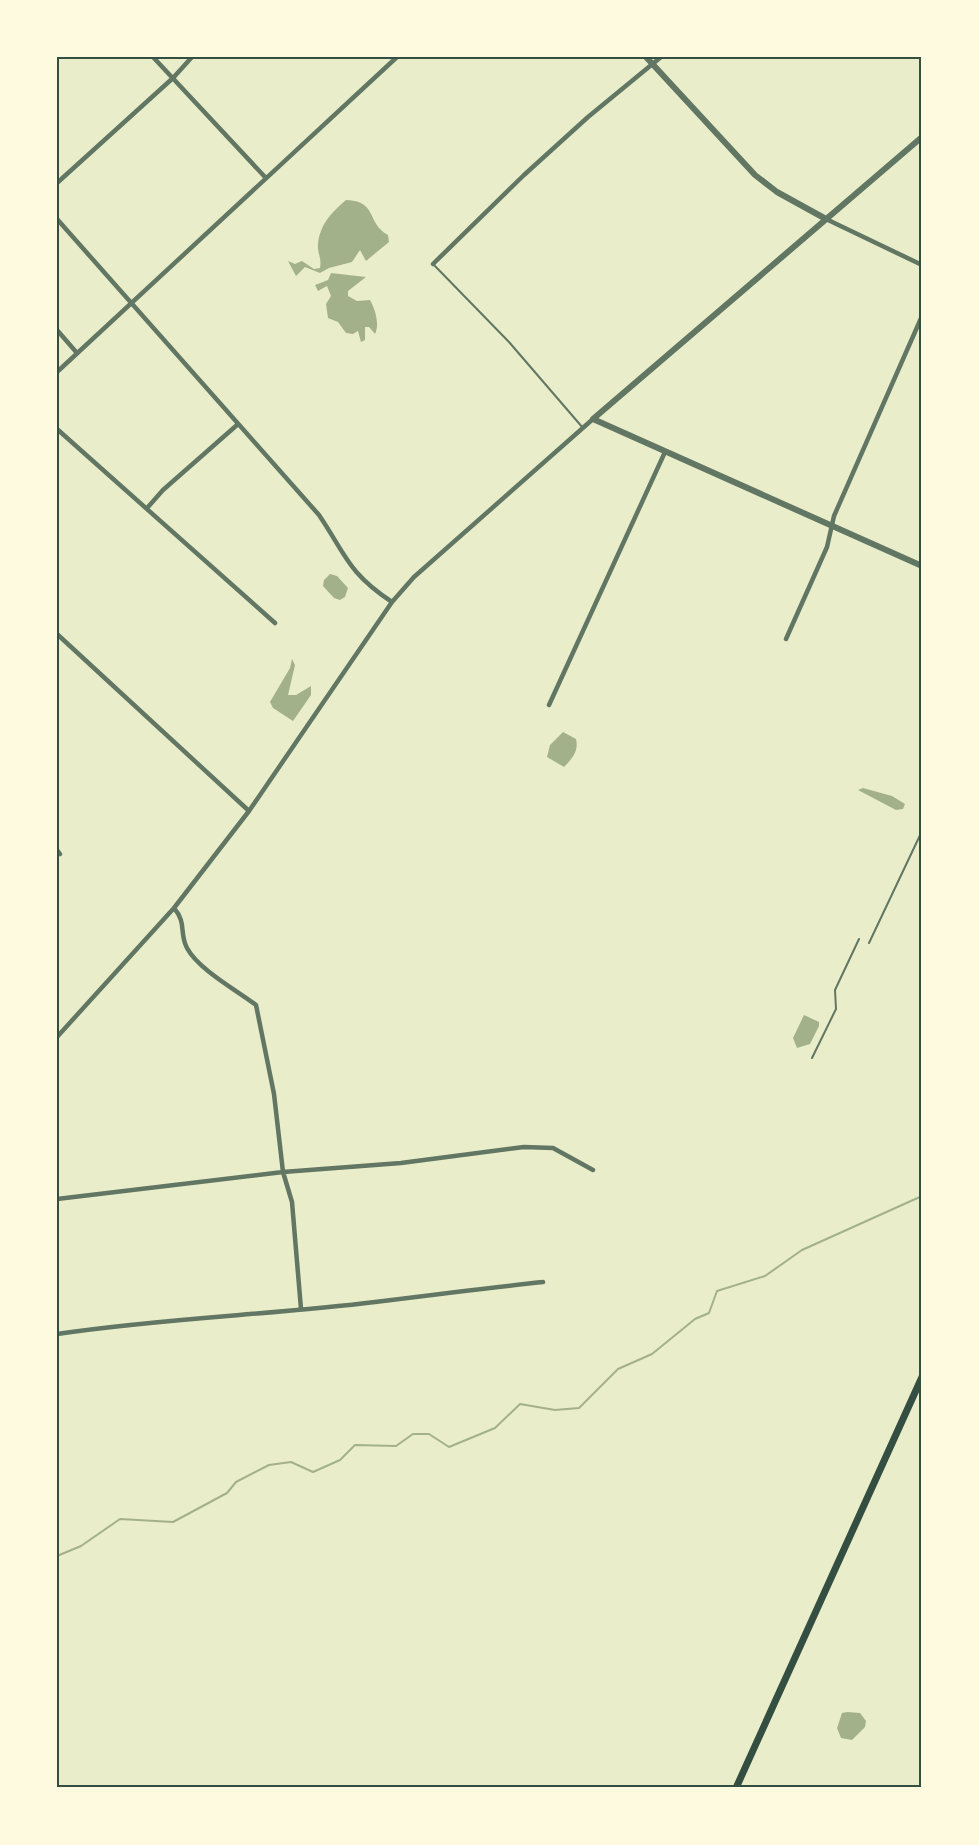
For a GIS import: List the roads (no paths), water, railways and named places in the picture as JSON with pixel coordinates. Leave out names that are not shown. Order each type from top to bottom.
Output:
[{"type":"main road","points":[[736,1788],[922,1377]]},
{"type":"street","points":[[153,57],[265,177]]},
{"type":"street","points":[[57,183],[173,78],[192,57]]},
{"type":"street","points":[[57,372],[397,57]]},
{"type":"street","points":[[646,57],[755,175],[777,192],[826,219],[922,265]]},
{"type":"street","points":[[433,264],[580,124],[661,57]]},
{"type":"street","points":[[57,1037],[174,909],[249,811],[392,602],[414,577],[593,419],[922,137]]},
{"type":"street","points":[[57,219],[130,305],[319,515],[345,561],[360,578],[392,602]]},
{"type":"street","points":[[786,639],[827,547],[832,527],[905,350],[922,316]]},
{"type":"street","points":[[57,330],[77,353]]},
{"type":"street","points":[[593,419],[922,566]]},
{"type":"street","points":[[148,507],[163,490],[237,425]]},
{"type":"street","points":[[57,429],[148,507],[275,623]]},
{"type":"street","points":[[549,705],[665,452]]},
{"type":"street","points":[[57,634],[249,811]]},
{"type":"street","points":[[174,909],[183,918],[186,945],[195,960],[256,1005],[274,1094],[283,1172],[292,1202],[301,1309]]},
{"type":"street","points":[[57,1199],[283,1172],[401,1163],[524,1148],[553,1148],[593,1170]]},
{"type":"street","points":[[57,1334],[125,1324],[301,1309],[543,1282]]},
{"type":"lane","points":[[433,264],[509,342],[583,428]]},
{"type":"lane","points":[[868,943],[922,831]]},
{"type":"lane","points":[[812,1058],[836,1009],[835,990],[859,939]]},
{"type":"waterway","points":[[57,1556],[81,1546],[120,1519],[173,1522],[227,1493],[236,1482],[269,1465],[291,1462],[313,1472],[340,1460],[355,1445],[396,1446],[413,1434],[429,1434],[449,1447],[495,1428],[520,1404],[555,1410],[579,1408],[618,1369],[652,1354],[695,1319],[709,1313],[717,1291],[765,1276],[802,1250],[922,1196]]}]
